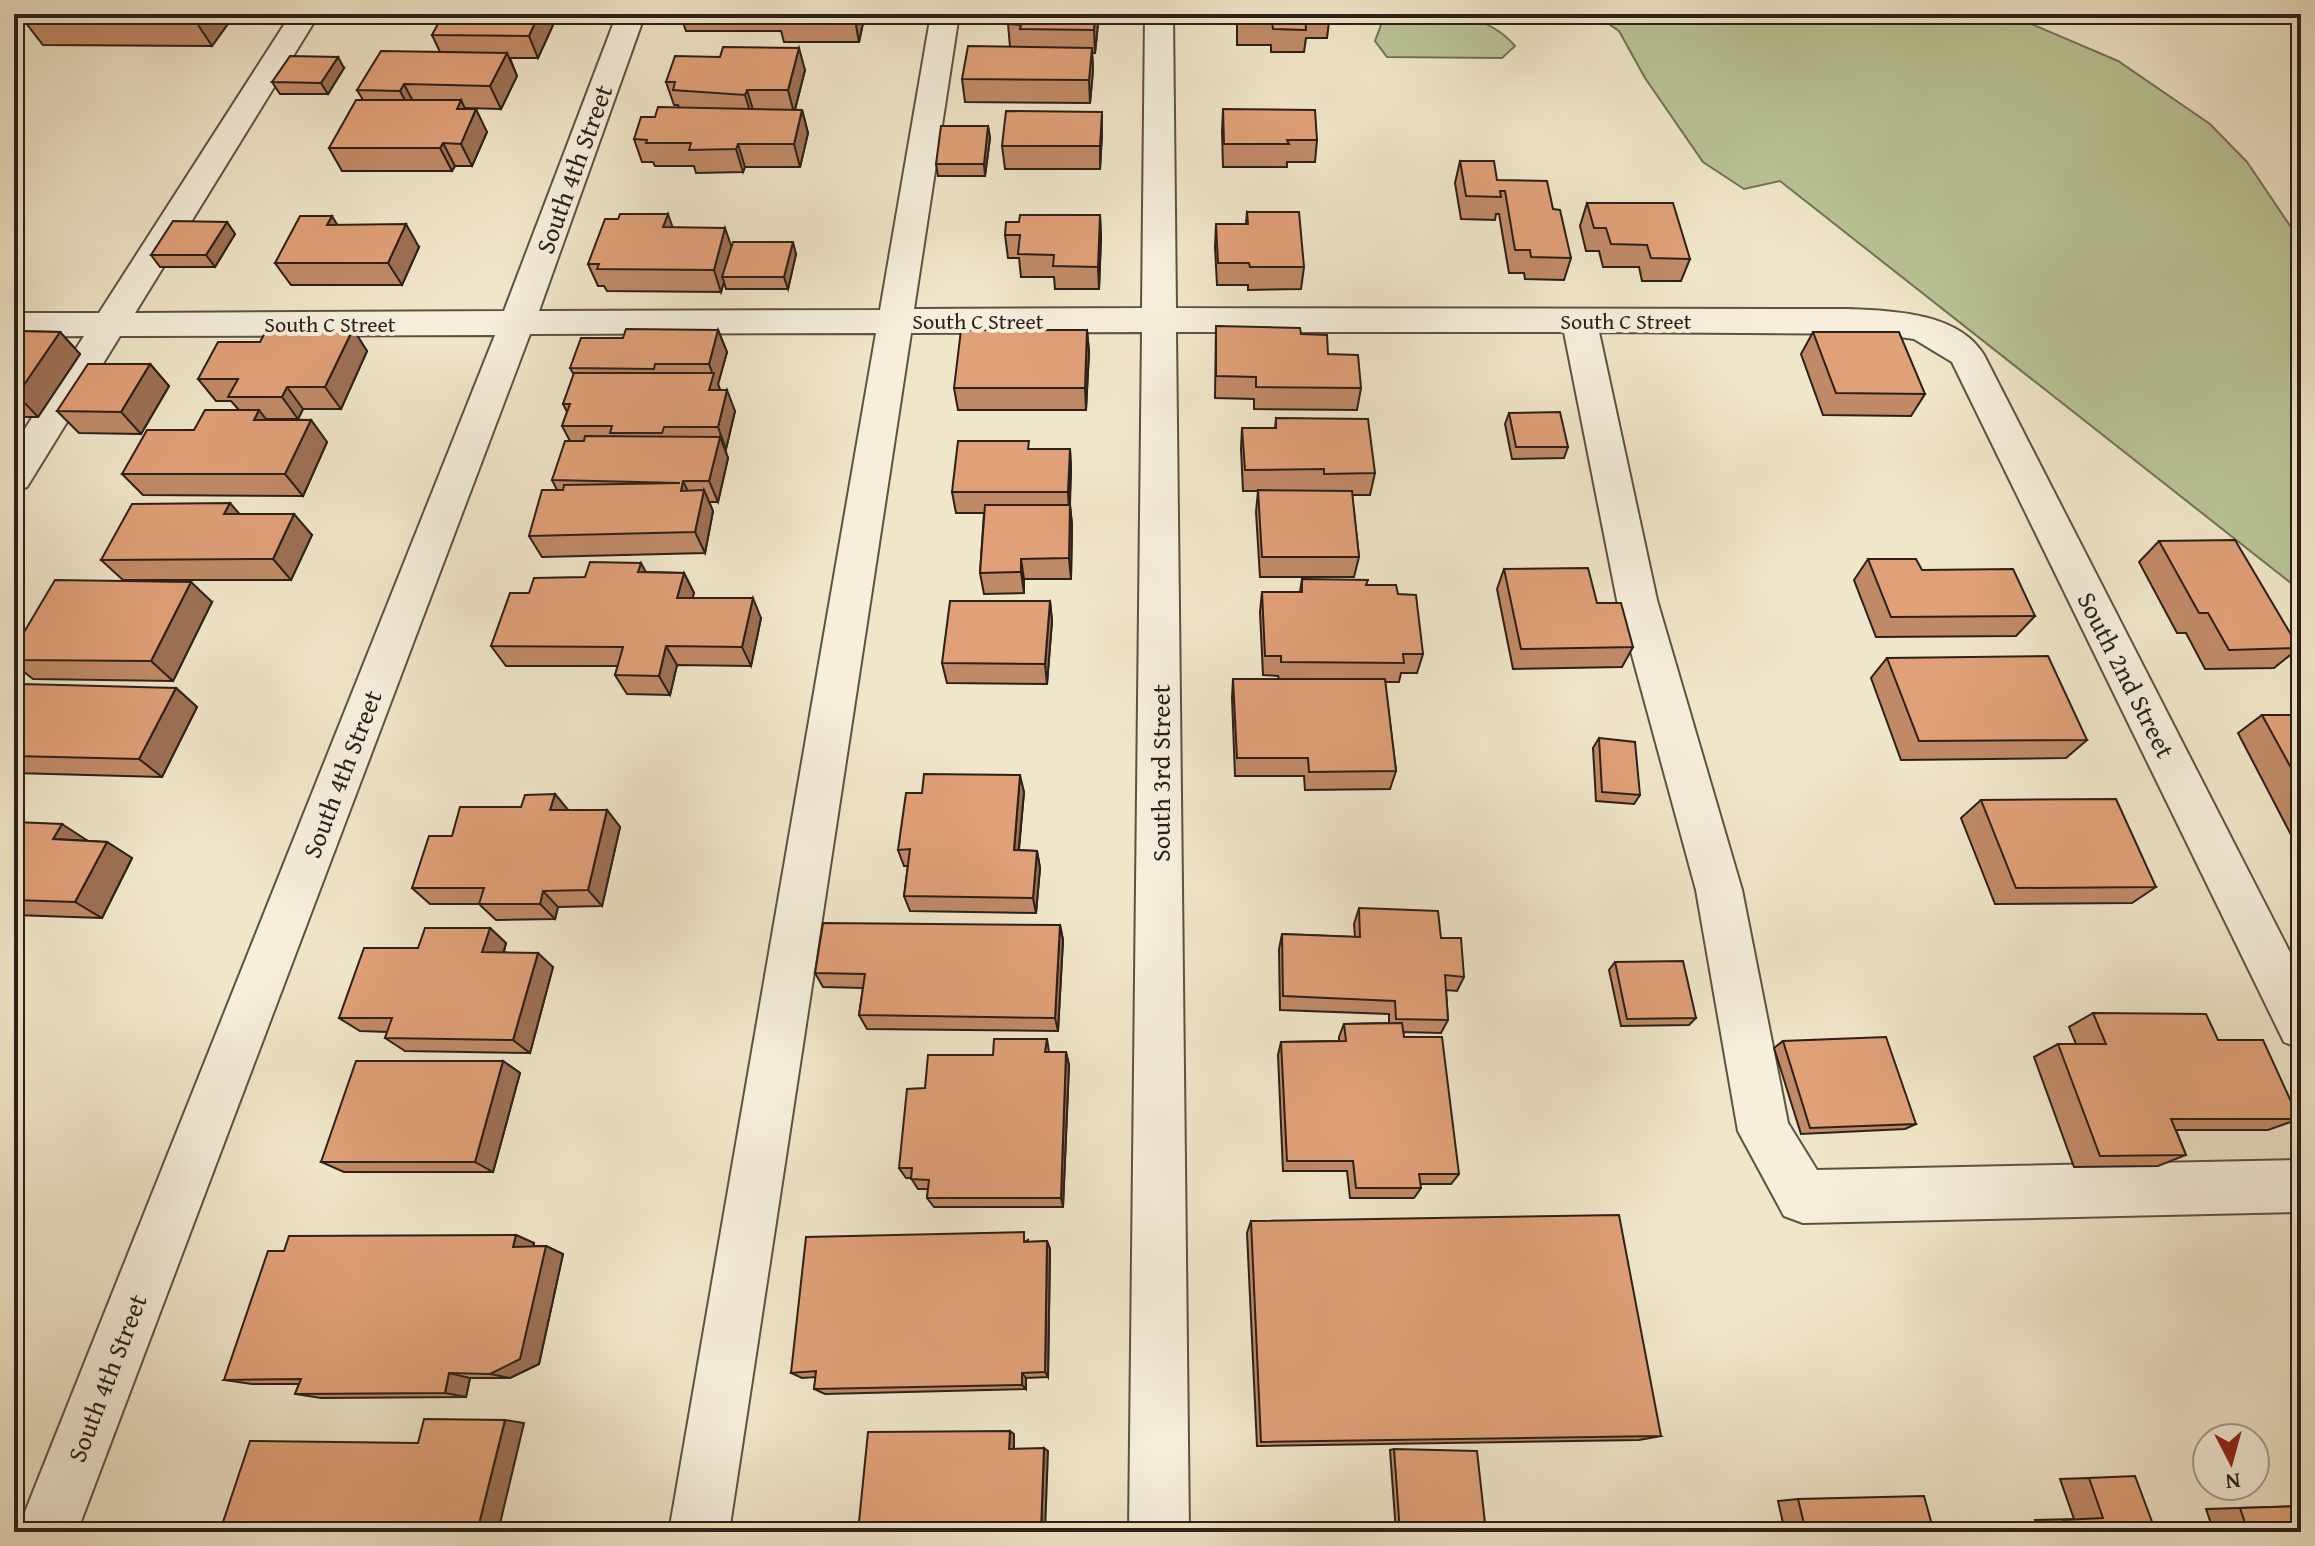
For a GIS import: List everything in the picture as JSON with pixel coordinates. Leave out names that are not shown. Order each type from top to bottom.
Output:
[{"type":"street","points":[[14,477],[305,14]]},
{"type":"street","name":"South 4th Street","points":[[47,1532],[517,323],[631,14]]},
{"type":"street","points":[[699,1532],[945,14]]},
{"type":"street","name":"South 3rd Street","points":[[1159,14],[1162,320],[1159,1532]]},
{"type":"street","name":"South C Street","points":[[14,325],[1162,320],[1848,321],[1905,324],[1940,334]]},
{"type":"street","points":[[1579,321],[1637,600],[1719,890],[1764,1131],[1803,1197],[2301,1186]]},
{"type":"street","name":"South 2nd Street","points":[[1940,334],[1966,355],[2301,1025]]},
{"type":"green space","points":[[1385,14],[1455,15],[1487,25],[1502,33],[1515,46],[1502,58],[1387,57],[1375,41]]},
{"type":"green space","points":[[1594,14],[2008,14],[2118,61],[2210,124],[2247,162],[2301,242],[2301,591],[1780,181],[1744,189],[1703,162],[1645,78],[1619,31]]},
{"type":"building","points":[[539,14],[529,36],[432,35],[442,16]]},
{"type":"building","points":[[1010,14],[1095,14],[1094,30],[1020,29],[1021,25],[1008,24]]},
{"type":"building","points":[[1238,14],[1330,15],[1305,15],[1306,30],[1273,29],[1272,22],[1238,22]]},
{"type":"building","points":[[968,46],[1092,48],[1089,80],[962,79]]},
{"type":"building","points":[[723,47],[799,48],[788,90],[747,90],[745,95],[673,90],[675,82],[666,82],[675,56],[720,57]]},
{"type":"building","points":[[381,51],[507,53],[490,86],[404,84],[400,91],[357,90]]},
{"type":"building","points":[[290,56],[338,57],[321,83],[272,82]]},
{"type":"building","points":[[356,100],[461,100],[457,109],[476,109],[461,144],[443,143],[440,148],[329,148]]},
{"type":"building","points":[[658,107],[802,110],[794,144],[738,144],[736,149],[689,150],[691,143],[646,143],[647,140],[634,139],[641,117],[655,117]]},
{"type":"building","points":[[1223,109],[1315,110],[1317,140],[1287,140],[1289,144],[1224,144]]},
{"type":"building","points":[[1006,111],[1102,112],[1100,146],[1002,146]]},
{"type":"building","points":[[941,126],[988,126],[984,164],[936,164]]},
{"type":"building","points":[[1460,161],[1494,161],[1497,180],[1547,181],[1553,209],[1560,210],[1571,258],[1531,257],[1530,250],[1515,250],[1505,191],[1500,191],[1501,197],[1466,196]]},
{"type":"building","points":[[1587,203],[1673,203],[1690,259],[1651,258],[1647,245],[1611,244],[1606,228],[1594,228]]},
{"type":"building","points":[[1247,212],[1299,212],[1304,267],[1250,267],[1249,263],[1218,263],[1216,224],[1248,224]]},
{"type":"building","points":[[620,214],[668,214],[663,227],[725,228],[714,270],[597,269],[599,264],[588,264],[605,219],[618,219]]},
{"type":"building","points":[[1020,215],[1100,215],[1098,267],[1053,266],[1054,255],[1018,254],[1020,235],[1005,235],[1006,222],[1019,222]]},
{"type":"building","points":[[300,216],[332,216],[327,225],[406,224],[388,263],[275,263]]},
{"type":"building","points":[[173,221],[227,222],[206,255],[151,255]]},
{"type":"building","points":[[733,242],[793,242],[784,277],[722,277]]},
{"type":"building","points":[[1216,326],[1300,328],[1301,334],[1327,335],[1328,354],[1358,355],[1361,388],[1256,387],[1256,377],[1216,376]]},
{"type":"building","points":[[267,329],[353,329],[325,387],[287,387],[282,397],[228,397],[238,379],[198,379],[218,342],[260,342]]},
{"type":"building","points":[[626,329],[718,330],[709,364],[655,364],[654,369],[570,368],[581,338],[623,338]]},
{"type":"building","points":[[961,330],[1087,330],[1085,388],[954,388]]},
{"type":"building","points":[[14,331],[60,332],[17,395],[14,395]]},
{"type":"building","points":[[1813,332],[1899,332],[1925,394],[1836,393]]},
{"type":"building","points":[[88,364],[150,364],[121,412],[57,411]]},
{"type":"building","points":[[574,373],[714,373],[709,390],[727,390],[718,427],[664,427],[662,433],[610,433],[612,426],[562,426],[570,404],[563,404]]},
{"type":"building","points":[[205,410],[259,410],[254,420],[311,420],[285,474],[122,474],[147,430],[194,430]]},
{"type":"building","points":[[1560,412],[1568,447],[1516,447],[1509,413]]},
{"type":"building","points":[[1276,418],[1368,419],[1375,473],[1324,474],[1324,469],[1245,470],[1242,428],[1276,428]]},
{"type":"building","points":[[585,436],[720,437],[709,481],[683,481],[681,491],[704,490],[695,532],[529,536],[542,490],[563,490],[564,485],[680,483],[552,480],[565,441],[584,441]]},
{"type":"building","points":[[958,441],[1029,441],[1028,449],[1070,449],[1068,492],[952,492]]},
{"type":"building","points":[[1258,490],[1352,491],[1359,557],[1262,557]]},
{"type":"building","points":[[230,503],[224,514],[294,514],[273,559],[101,560],[132,504]]},
{"type":"building","points":[[985,505],[1070,505],[1069,558],[1021,559],[1021,572],[980,573]]},
{"type":"building","points":[[2235,540],[2299,648],[2229,650],[2208,613],[2199,613],[2159,541]]},
{"type":"building","points":[[1868,559],[1916,559],[1922,570],[2013,569],[2035,616],[1891,617]]},
{"type":"building","points":[[590,562],[641,563],[638,572],[684,573],[677,598],[753,598],[742,647],[666,646],[659,676],[615,675],[623,647],[491,646],[510,593],[529,593],[534,578],[585,577]]},
{"type":"building","points":[[1588,568],[1597,603],[1621,603],[1633,647],[1521,649],[1504,569]]},
{"type":"building","points":[[1302,579],[1368,580],[1366,585],[1396,585],[1398,594],[1416,595],[1423,654],[1403,654],[1404,663],[1281,662],[1281,656],[1265,656],[1262,592],[1302,592]]},
{"type":"building","points":[[55,580],[191,582],[151,661],[14,660],[14,649]]},
{"type":"building","points":[[950,601],[1050,601],[1045,664],[942,663]]},
{"type":"building","points":[[2048,656],[2087,740],[1919,741],[1887,658]]},
{"type":"building","points":[[1233,679],[1385,679],[1396,771],[1309,772],[1308,758],[1237,758]]},
{"type":"building","points":[[22,684],[176,688],[139,759],[14,756],[14,698]]},
{"type":"building","points":[[2262,715],[2301,715],[2301,786]]},
{"type":"building","points":[[1599,738],[1635,742],[1640,795],[1602,792]]},
{"type":"building","points":[[924,774],[1020,775],[1014,850],[1037,851],[1033,898],[904,896],[910,849],[898,850],[906,793],[922,793]]},
{"type":"building","points":[[555,794],[550,810],[607,810],[588,890],[543,891],[540,904],[479,904],[484,888],[412,888],[429,836],[452,836],[460,807],[521,807],[525,795]]},
{"type":"building","points":[[2116,799],[2156,887],[2016,888],[1981,800]]},
{"type":"building","points":[[14,822],[62,824],[53,839],[107,842],[75,902],[14,900]]},
{"type":"building","points":[[1359,908],[1438,911],[1441,938],[1461,938],[1464,977],[1445,975],[1448,1020],[1396,1019],[1395,1001],[1283,996],[1282,934],[1360,937]]},
{"type":"building","points":[[823,923],[1060,925],[1055,1018],[859,1015],[865,974],[815,973]]},
{"type":"building","points":[[425,928],[490,928],[482,952],[538,953],[513,1040],[385,1038],[392,1018],[339,1018],[364,948],[418,948]]},
{"type":"building","points":[[1683,961],[1696,1018],[1627,1019],[1615,962]]},
{"type":"building","points":[[2093,1013],[2206,1014],[2218,1040],[2263,1040],[2299,1119],[2171,1119],[2186,1155],[2100,1156],[2058,1044],[2106,1044]]},
{"type":"building","points":[[1402,1023],[1404,1037],[1442,1037],[1459,1174],[1419,1174],[1421,1188],[1356,1188],[1353,1161],[1287,1161],[1281,1042],[1346,1041],[1344,1024]]},
{"type":"building","points":[[1886,1037],[1916,1124],[1810,1128],[1783,1041]]},
{"type":"building","points":[[994,1039],[1047,1039],[1045,1052],[1066,1052],[1061,1198],[927,1198],[929,1180],[911,1179],[912,1168],[899,1168],[907,1089],[925,1088],[928,1055],[993,1055]]},
{"type":"building","points":[[356,1061],[503,1061],[475,1162],[321,1162]]},
{"type":"building","points":[[1619,1215],[1661,1436],[1261,1442],[1251,1221]]},
{"type":"building","points":[[1024,1232],[1024,1242],[1047,1241],[1045,1372],[1022,1373],[1022,1385],[814,1389],[816,1371],[791,1373],[806,1237]]},
{"type":"building","points":[[516,1235],[513,1247],[546,1246],[520,1359],[490,1374],[449,1373],[445,1393],[295,1394],[301,1379],[224,1380],[268,1251],[284,1251],[289,1236]]},
{"type":"building","points":[[424,1419],[505,1420],[477,1532],[199,1532],[200,1529],[221,1528],[250,1441],[418,1443]]},
{"type":"building","points":[[1010,1431],[1009,1449],[1044,1448],[1041,1532],[858,1532],[868,1432]]},
{"type":"building","points":[[1394,1449],[1477,1451],[1486,1532],[1400,1532]]},
{"type":"building","points":[[2135,1476],[2154,1527],[2169,1527],[2171,1532],[2068,1532],[2063,1520],[2103,1518],[2089,1478]]},
{"type":"building","points":[[1924,1496],[1934,1532],[1806,1532],[1798,1499]]},
{"type":"building","points":[[2301,1506],[2301,1532],[2248,1532],[2240,1508]]}]
